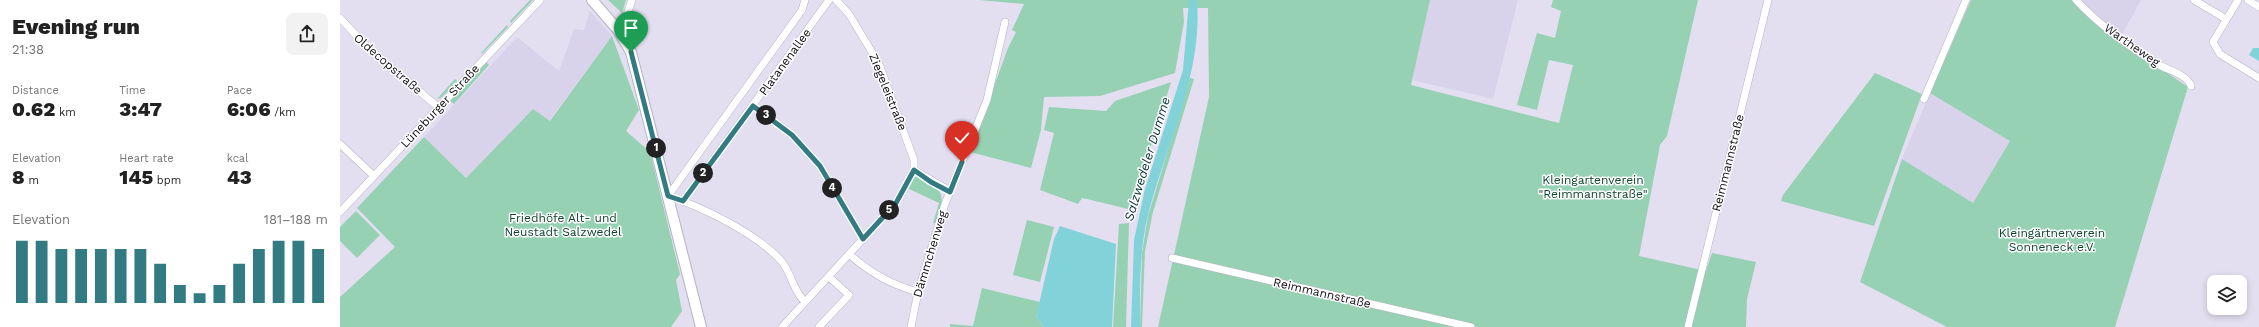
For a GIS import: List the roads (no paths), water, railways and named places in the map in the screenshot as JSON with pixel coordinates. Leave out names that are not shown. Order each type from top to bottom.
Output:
[{"type":"street","name":"Lüneburger Straße","points":[[340,212],[540,0]]},
{"type":"street","points":[[592,0],[618,30],[631,52],[638,74],[701,327]]},
{"type":"street","points":[[618,30],[625,20],[632,0]]},
{"type":"street","name":"Platanenallee","points":[[668,196],[802,10],[805,0]]},
{"type":"street","name":"Platanenallee","points":[[683,201],[829,0]]},
{"type":"street","name":"Ziegeleistraße","points":[[836,0],[850,14],[879,64],[914,160],[914,170]]},
{"type":"street","name":"Reimmannstraße","points":[[1688,327],[1768,0]]},
{"type":"street","points":[[1924,99],[1966,0]]},
{"type":"street","name":"Wartheweg","points":[[2076,0],[2125,41],[2157,63],[2185,78],[2191,86]]},
{"type":"street","points":[[2194,0],[2226,19]]},
{"type":"street","points":[[2238,0],[2213,42],[2215,48],[2220,54],[2259,78]]},
{"type":"street","points":[[2248,0],[2259,7]]},
{"type":"street","name":"Oldecopstraße","points":[[340,18],[368,48],[438,107]]},
{"type":"street","name":"Dämmchenweg","points":[[911,327],[918,292],[950,192],[985,105],[1005,22]]},
{"type":"street","points":[[753,106],[792,135],[820,166],[863,239]]},
{"type":"street","points":[[340,144],[374,176]]},
{"type":"street","points":[[782,327],[896,203],[914,170],[931,182],[950,192]]},
{"type":"street","points":[[668,196],[683,201],[762,242],[784,264],[798,294],[805,302]]},
{"type":"street","points":[[850,254],[884,280],[900,288],[918,292]]},
{"type":"street","name":"Reimmannstraße","points":[[1172,258],[1471,327]]},
{"type":"street","points":[[819,327],[849,295],[829,277]]},
{"type":"water","name":"Salzwedeler Dumme","points":[[1189,0],[1197,0],[1197,28],[1194,55],[1182,109],[1156,189],[1145,229],[1140,285],[1140,327],[1131,327],[1134,240],[1145,189],[1183,70]]},
{"type":"water","points":[[2253,48],[2259,48],[2259,61],[2249,55]]},
{"type":"water","points":[[1060,226],[1116,244],[1112,327],[1044,327],[1036,317],[1054,239]]},
{"type":"park label","name":"Kleingartenverein \"Reimmannstraße\"","points":[[1593,187]]},
{"type":"park label","name":"Friedhöfe Alt- und Neustadt Salzwedel","points":[[563,225]]},
{"type":"park label","name":"Kleingärtnerverein Sonneneck e.V.","points":[[2052,240]]}]
